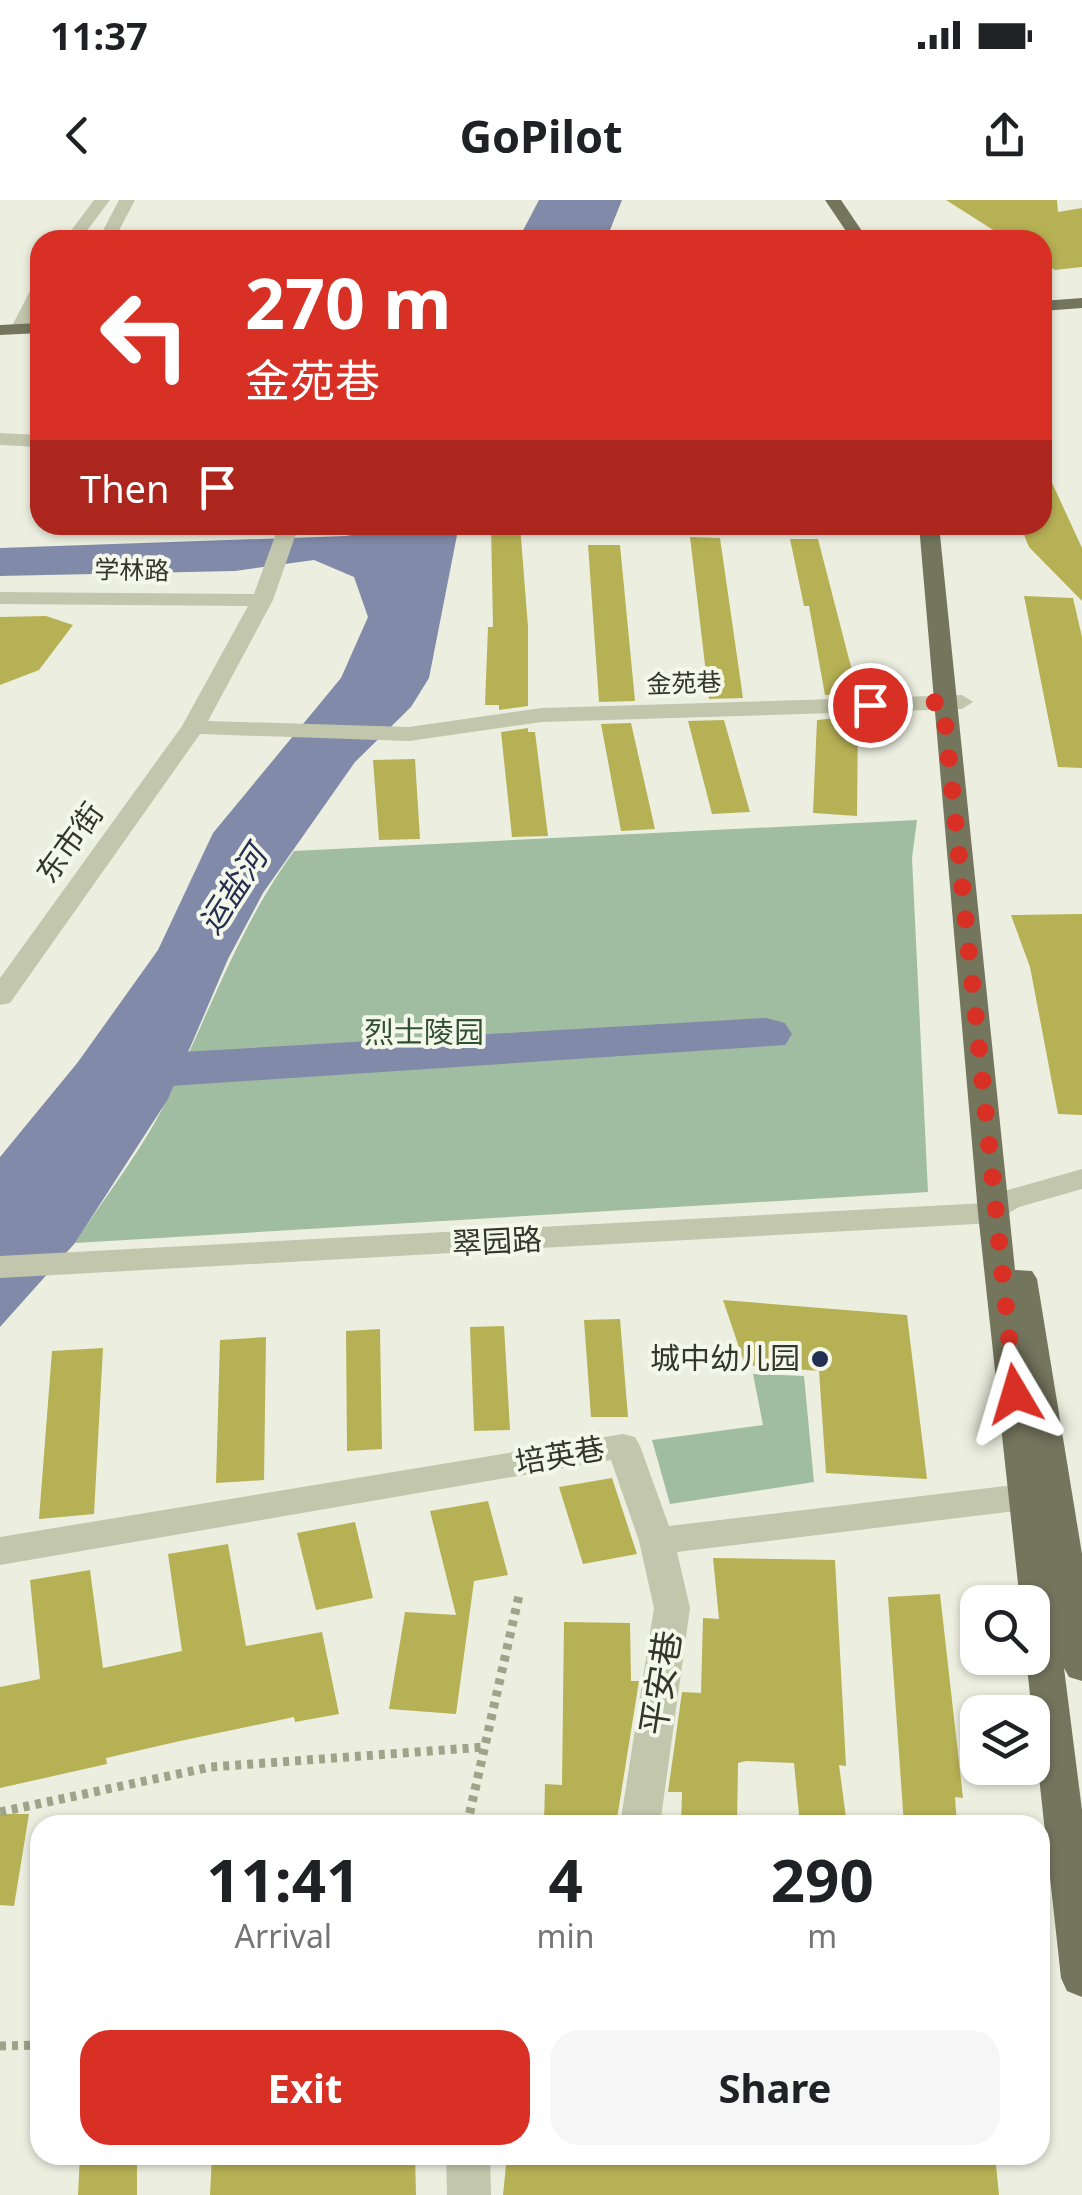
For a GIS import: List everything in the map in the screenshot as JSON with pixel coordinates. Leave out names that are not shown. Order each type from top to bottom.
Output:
[{"type":"main road","points":[[816,200],[831,230]]},
{"type":"main road","points":[[833,200],[853,230]]},
{"type":"main road","points":[[1052,294],[1082,292]]},
{"type":"main road","points":[[1052,306],[1082,304]]},
{"type":"main road","points":[[0,318],[28,321]]},
{"type":"main road","points":[[0,330],[28,321]]},
{"type":"main road","points":[[930,535],[952,702],[1001,1207],[1042,1495],[1082,1978]]},
{"type":"main road","points":[[945,535],[952,702]]},
{"type":"main road","points":[[1042,1495],[1082,1666]]},
{"type":"street","points":[[80,230],[102,200]]},
{"type":"street","points":[[112,230],[128,200]]},
{"type":"street","points":[[0,440],[30,441]]},
{"type":"street","name":"东市街","points":[[0,996],[193,727],[266,594],[285,535]]},
{"type":"street","name":"学林路","points":[[0,598],[266,594]]},
{"type":"street","name":"金苑巷","points":[[193,727],[409,734],[542,715],[952,702]]},
{"type":"street","name":"翠园路","points":[[0,1267],[76,1266],[1001,1207],[1082,1179]]},
{"type":"street","name":"培英巷","points":[[0,1551],[623,1446],[657,1542]]},
{"type":"street","points":[[657,1542],[1042,1495]]},
{"type":"street","name":"平安巷","points":[[641,1815],[672,1608],[657,1542]]},
{"type":"street","points":[[468,2165],[469,2195]]},
{"type":"path","points":[[469,1815],[520,1591]]},
{"type":"path","points":[[0,1812],[210,1767],[485,1747]]},
{"type":"path","points":[[0,2046],[30,2045]]},
{"type":"green space","name":"烈士陵园","points":[[917,820],[912,858],[928,1192],[75,1243],[159,1114],[241,939],[294,851]]},
{"type":"green space","points":[[753,1374],[804,1376],[814,1482],[670,1504],[652,1440],[763,1425]]},
{"type":"water","points":[[539,200],[622,200],[610,230],[523,230]]},
{"type":"water","name":"运盐河","points":[[457,535],[429,678],[411,707],[355,762],[263,893],[228,959],[168,1099],[75,1243],[0,1327],[0,1157],[78,1062],[158,950],[213,833],[341,678],[368,617],[354,577],[314,560],[235,571],[0,576],[0,548]]},
{"type":"building","points":[[946,200],[1057,200],[1058,212],[1082,208],[1082,267],[1052,268],[1052,230],[993,230]]},
{"type":"building","points":[[1052,483],[1082,548],[1082,601],[1029,547],[1024,535],[1052,535]]},
{"type":"building","points":[[491,535],[521,535],[528,627],[528,706],[499,710],[499,705],[485,705],[488,627],[493,627]]},
{"type":"building","points":[[690,537],[720,538],[743,698],[709,699]]},
{"type":"building","points":[[790,539],[818,539],[858,694],[825,695],[809,606],[804,606]]},
{"type":"building","points":[[588,545],[620,545],[635,701],[599,702]]},
{"type":"building","points":[[1024,596],[1073,598],[1082,637],[1082,768],[1058,767]]},
{"type":"building","points":[[46,616],[73,625],[39,670],[0,685],[0,617]]},
{"type":"building","points":[[858,716],[857,816],[813,813],[817,720]]},
{"type":"building","points":[[724,720],[750,812],[712,814],[688,721]]},
{"type":"building","points":[[631,723],[655,829],[621,831],[601,724]]},
{"type":"building","points":[[528,728],[528,732],[535,732],[548,836],[512,837],[501,732]]},
{"type":"building","points":[[415,759],[420,839],[379,840],[373,760]]},
{"type":"building","points":[[1082,914],[1082,1115],[1058,1114],[1030,967],[1011,915]]},
{"type":"building","points":[[723,1300],[907,1315],[927,1479],[826,1473],[819,1371],[745,1365]]},
{"type":"building","points":[[620,1319],[628,1417],[591,1417],[584,1320]]},
{"type":"building","points":[[504,1326],[510,1430],[474,1431],[470,1327]]},
{"type":"building","points":[[380,1329],[382,1449],[347,1451],[346,1331]]},
{"type":"building","points":[[266,1337],[264,1480],[216,1483],[220,1340]]},
{"type":"building","points":[[103,1348],[94,1514],[39,1519],[52,1351]]},
{"type":"building","points":[[612,1478],[637,1554],[583,1564],[559,1487]]},
{"type":"building","points":[[488,1501],[508,1575],[474,1581],[456,1714],[389,1709],[405,1612],[456,1615],[430,1511]]},
{"type":"building","points":[[355,1522],[373,1598],[316,1610],[297,1533]]},
{"type":"building","points":[[228,1544],[246,1646],[322,1632],[339,1714],[295,1722],[294,1717],[180,1741],[106,1758],[107,1764],[0,1788],[0,1687],[40,1679],[30,1580],[90,1570],[103,1668],[182,1651],[168,1554]]},
{"type":"building","points":[[713,1558],[835,1560],[846,1766],[839,1765],[846,1815],[799,1815],[794,1763],[746,1761],[738,1763],[737,1815],[681,1815],[682,1792],[668,1792],[682,1692],[701,1693],[703,1618],[719,1619]]},
{"type":"building","points":[[940,1594],[963,1798],[955,1797],[956,1815],[903,1815],[888,1597]]},
{"type":"building","points":[[564,1622],[630,1623],[631,1681],[639,1681],[618,1815],[544,1815],[545,1784],[562,1785]]},
{"type":"building","points":[[0,1814],[29,1814],[14,1906],[0,1905]]},
{"type":"building","points":[[80,2165],[137,2165],[137,2195],[78,2195]]},
{"type":"building","points":[[212,2165],[415,2165],[416,2195],[210,2195]]},
{"type":"building","points":[[506,2165],[996,2165],[999,2195],[503,2195]]},
{"type":"waterway","points":[[112,1073],[766,1034]]},
{"type":"place","name":"城中幼儿园","points":[[820,1359]]},
{"type":"route","points":[[870,705],[943,702],[993,1213],[1015,1394]]}]
